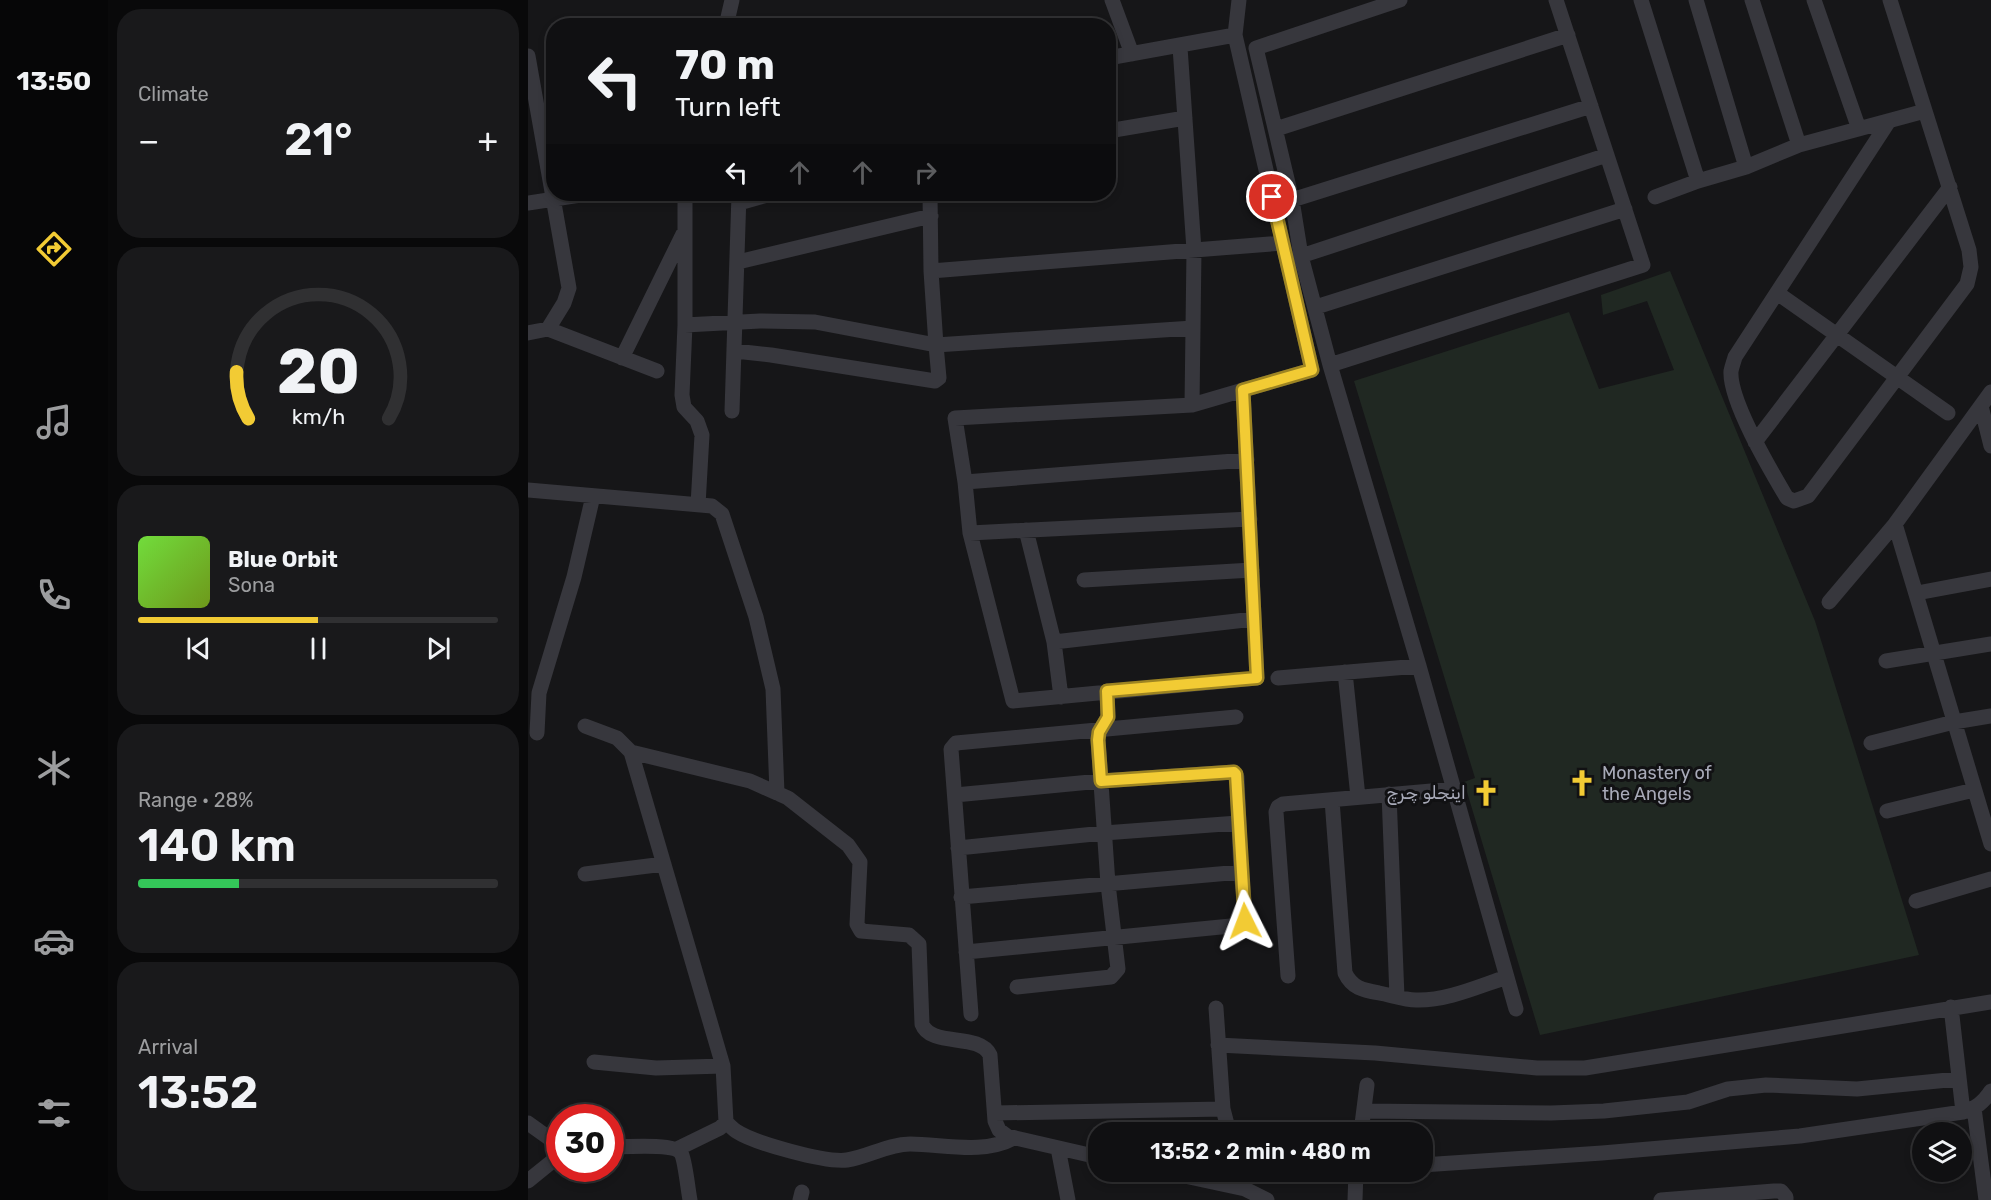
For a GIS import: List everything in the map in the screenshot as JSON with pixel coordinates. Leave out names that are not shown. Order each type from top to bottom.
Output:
[{"type":"street","points":[[728,18],[732,0]]},
{"type":"street","points":[[1112,0],[1132,54]]},
{"type":"street","points":[[1239,0],[1235,36],[1312,370],[1243,390],[1192,405],[955,418],[970,533],[1013,701],[1257,678],[1243,390]]},
{"type":"street","points":[[1400,0],[1256,48],[1292,200],[1301,256],[1330,365],[1419,666],[1516,1009]]},
{"type":"street","points":[[1330,365],[1642,265],[1556,0]]},
{"type":"street","points":[[1641,0],[1698,182]]},
{"type":"street","points":[[1696,0],[1746,168]]},
{"type":"street","points":[[1752,0],[1799,145]]},
{"type":"street","points":[[1814,0],[1859,129]]},
{"type":"street","points":[[1888,121],[1735,357],[1731,370],[1733,387],[1755,442],[1787,498],[1794,501],[1808,496],[1967,284],[1971,267],[1970,250],[1890,0]]},
{"type":"street","points":[[1276,129],[1568,35]]},
{"type":"street","points":[[1116,57],[1235,36]]},
{"type":"street","points":[[1180,47],[1194,250],[1192,405]]},
{"type":"street","points":[[528,56],[546,160]]},
{"type":"street","points":[[1292,200],[1591,106]]},
{"type":"street","points":[[1655,197],[1746,168],[1799,145],[1925,111]]},
{"type":"street","points":[[1116,130],[1185,118]]},
{"type":"street","points":[[1301,256],[1607,155]]},
{"type":"street","points":[[1755,442],[1950,187]]},
{"type":"street","points":[[528,203],[546,201]]},
{"type":"street","points":[[548,329],[564,303],[568,288],[553,201]]},
{"type":"street","points":[[685,201],[683,403],[697,421],[702,435],[698,505]]},
{"type":"street","points":[[732,411],[739,201]]},
{"type":"street","points":[[735,351],[935,381],[939,378],[931,271],[930,201]]},
{"type":"street","points":[[1316,307],[1625,210]]},
{"type":"street","points":[[738,262],[931,216]]},
{"type":"street","points":[[622,358],[685,232]]},
{"type":"street","points":[[931,271],[1283,243]]},
{"type":"street","points":[[1777,293],[1948,413]]},
{"type":"street","points":[[685,325],[790,320],[815,322],[936,345],[1193,328]]},
{"type":"street","points":[[528,333],[548,329],[657,371]]},
{"type":"street","points":[[1829,602],[1895,524],[1991,392]]},
{"type":"street","points":[[1981,406],[1990,438]]},
{"type":"street","points":[[965,482],[1247,460]]},
{"type":"street","points":[[528,490],[712,506],[722,514],[756,617],[773,689],[777,793]]},
{"type":"street","points":[[537,733],[539,693],[574,577],[593,496]]},
{"type":"street","points":[[970,533],[1250,519]]},
{"type":"street","points":[[1895,524],[1991,844]]},
{"type":"street","points":[[1026,530],[1054,642],[1061,697]]},
{"type":"street","points":[[1084,580],[1252,570]]},
{"type":"street","points":[[1917,593],[1991,579]]},
{"type":"street","points":[[1054,642],[1254,619]]},
{"type":"street","points":[[1886,661],[1991,644]]},
{"type":"street","points":[[1278,678],[1419,666]]},
{"type":"street","points":[[1345,672],[1358,797]]},
{"type":"street","points":[[1017,987],[1111,977],[1118,969],[1108,884],[1098,740],[1108,717],[1107,691]]},
{"type":"street","points":[[1871,743],[1954,722],[1991,716]]},
{"type":"street","points":[[971,1014],[951,749],[956,743],[1236,717]]},
{"type":"street","points":[[585,726],[617,738],[631,752],[723,1066],[726,1122],[736,1131],[751,1138],[822,1160],[845,1160],[900,1145],[989,1146],[1003,1144],[1014,1138]]},
{"type":"street","points":[[631,752],[750,781],[788,798],[848,845],[860,862],[857,924],[861,930],[909,934],[919,944],[924,1029],[951,1040],[982,1045],[987,1049],[990,1055],[995,1113],[999,1130],[1014,1138],[1088,1155]]},
{"type":"street","points":[[955,795],[1101,781],[1234,772],[1237,777],[1241,872],[1246,916],[1241,925],[966,952]]},
{"type":"street","points":[[1288,976],[1276,812],[1278,807],[1282,804],[1454,789]]},
{"type":"street","points":[[1887,811],[1974,789]]},
{"type":"street","points":[[1389,794],[1398,997]]},
{"type":"street","points":[[1332,800],[1345,973],[1349,981],[1357,988],[1425,1000],[1507,977]]},
{"type":"street","points":[[958,848],[1104,833],[1239,823]]},
{"type":"street","points":[[585,874],[664,864]]},
{"type":"street","points":[[962,897],[1241,872]]},
{"type":"street","points":[[1916,901],[1991,879]]},
{"type":"street","points":[[1218,1045],[1375,1053],[1537,1068],[1585,1068],[1991,1002]]},
{"type":"street","points":[[1951,1007],[1958,1079],[1968,1110],[1986,1200]]},
{"type":"street","points":[[1216,1008],[1222,1109],[1226,1122]]},
{"type":"street","points":[[594,1062],[656,1068],[723,1066]]},
{"type":"street","points":[[1364,1111],[1551,1113],[1688,1101],[1728,1089],[1766,1085],[1857,1089],[1958,1079]]},
{"type":"street","points":[[1362,1122],[1367,1085]]},
{"type":"street","points":[[1433,1164],[1800,1136],[1968,1110],[1983,1102],[1991,1091]]},
{"type":"street","points":[[995,1113],[1222,1109]]},
{"type":"street","points":[[624,1147],[677,1149],[720,1128],[726,1122]]},
{"type":"street","points":[[528,1123],[546,1136]]},
{"type":"street","points":[[1058,1148],[1068,1200]]},
{"type":"street","points":[[677,1149],[682,1155],[690,1200]]},
{"type":"street","points":[[528,1181],[546,1166]]},
{"type":"street","points":[[1212,1182],[1245,1189],[1267,1200]]},
{"type":"street","points":[[1243,1182],[1245,1189]]},
{"type":"street","points":[[1356,1182],[1356,1200]]},
{"type":"street","points":[[1661,1200],[1781,1191],[1786,1200]]},
{"type":"shaded area","points":[[1670,271],[1815,621],[1919,955],[1540,1035],[1464,782],[1475,778],[1354,381],[1569,312],[1599,389],[1674,370],[1647,301],[1603,315],[1601,295]]},
{"type":"place","name":"Monastery of the Angels","points":[[1582,783]]},
{"type":"place","name":"اینجلو چرچ","points":[[1486,793]]},
{"type":"route","points":[[1245,921],[1236,774],[1234,772],[1101,781],[1098,740],[1099,732],[1108,717],[1107,691],[1257,678],[1243,390],[1312,370],[1272,197]]}]
